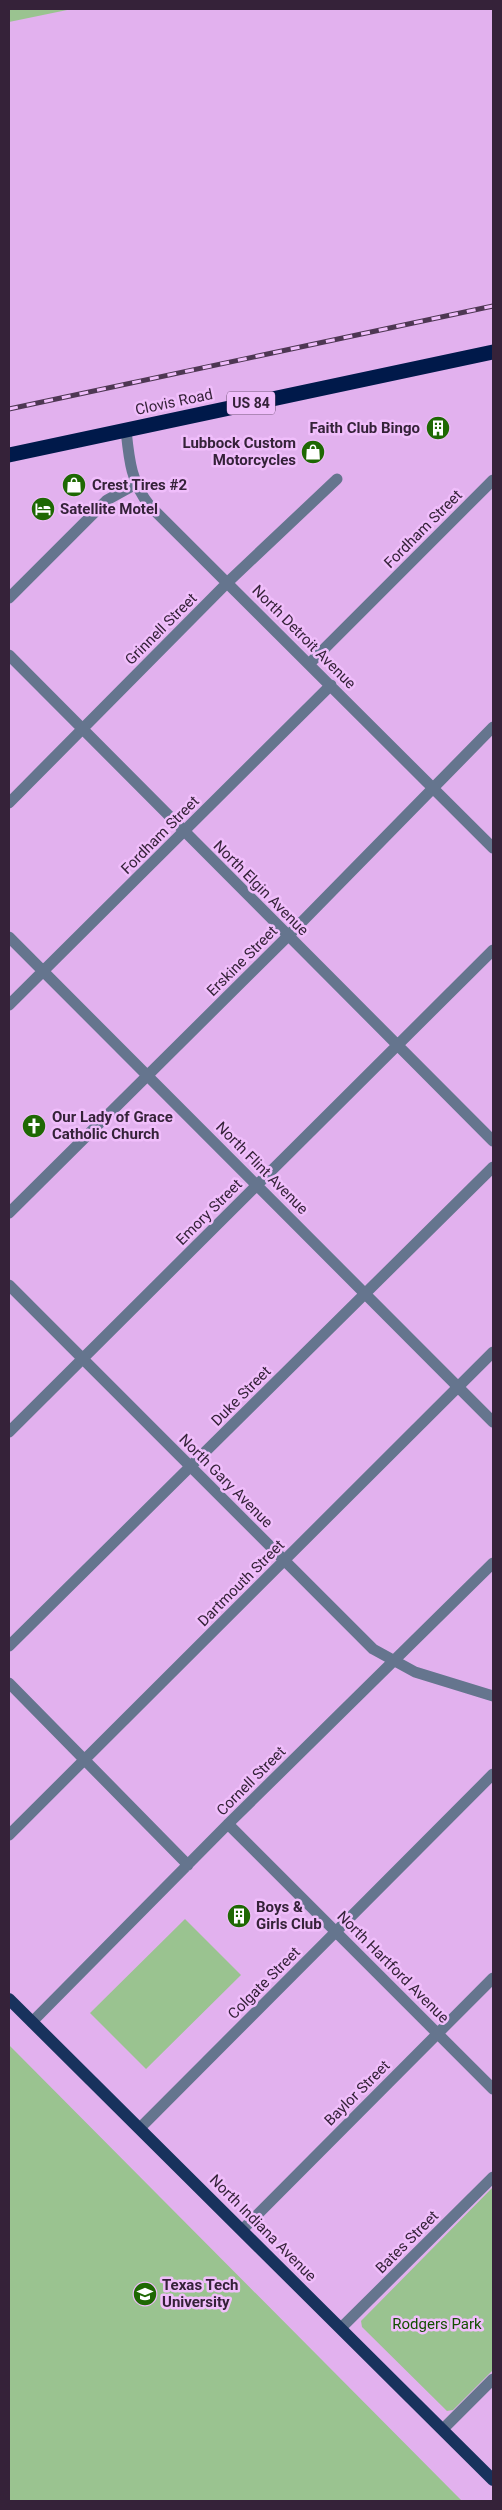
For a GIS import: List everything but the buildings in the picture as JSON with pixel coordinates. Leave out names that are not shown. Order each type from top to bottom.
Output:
[{"type":"highway","name":"Clovis Road","points":[[9,455],[493,352]]},
{"type":"main road","name":"North Indiana Avenue","points":[[9,1999],[493,2480]]},
{"type":"street","name":"North Detroit Avenue","points":[[126,430],[131,470],[136,484],[150,506],[310,663],[493,848]]},
{"type":"street","name":"Grinnell Street","points":[[9,803],[228,582],[337,479]]},
{"type":"street","name":"Fordham Street","points":[[310,663],[493,480]]},
{"type":"street","points":[[9,598],[107,500],[136,484]]},
{"type":"street","name":"North Elgin Avenue","points":[[9,655],[493,1141]]},
{"type":"street","name":"Fordham Street","points":[[9,1005],[331,685]]},
{"type":"street","name":"Erskine Street","points":[[9,1213],[288,936],[493,728]]},
{"type":"street","name":"North Flint Avenue","points":[[9,937],[493,1422]]},
{"type":"street","name":"Emory Street","points":[[9,1432],[493,950]]},
{"type":"street","name":"Duke Street","points":[[9,1646],[493,1167]]},
{"type":"street","name":"North Gary Avenue","points":[[9,1285],[373,1649],[393,1662],[416,1672],[493,1696]]},
{"type":"street","name":"Dartmouth Street","points":[[9,1835],[493,1352]]},
{"type":"street","name":"Cornell Street","points":[[32,2022],[228,1824],[493,1563]]},
{"type":"street","points":[[9,1684],[188,1865]]},
{"type":"street","name":"Colgate Street","points":[[140,2128],[493,1774]]},
{"type":"street","name":"North Hartford Avenue","points":[[228,1824],[493,2089]]},
{"type":"street","name":"Baylor Street","points":[[242,2230],[493,1978]]},
{"type":"street","name":"Bates Street","points":[[341,2328],[493,2177]]},
{"type":"street","points":[[442,2429],[493,2379]]},
{"type":"green space","points":[[9,9],[72,9],[9,22]]},
{"type":"green space","points":[[185,1919],[241,1975],[146,2069],[90,2013]]},
{"type":"green space","name":"Texas Tech University","points":[[9,2045],[462,2501],[9,2501]]},
{"type":"green space","name":"Rodgers Park","points":[[493,2187],[493,2370],[453,2410],[447,2411],[362,2327],[361,2321]]},
{"type":"railway","points":[[9,409],[493,306]]},
{"type":"place","name":"Faith Club Bingo","points":[[438,428]]},
{"type":"place","name":"Lubbock Custom Motorcycles","points":[[313,452]]},
{"type":"place","name":"Crest Tires #2","points":[[74,485]]},
{"type":"place","name":"Satellite Motel","points":[[43,509]]},
{"type":"place","name":"Our Lady of Grace Catholic Church","points":[[34,1126]]},
{"type":"place","name":"Boys & Girls Club","points":[[239,1916]]},
{"type":"place","name":"Texas Tech University","points":[[145,2294]]}]
